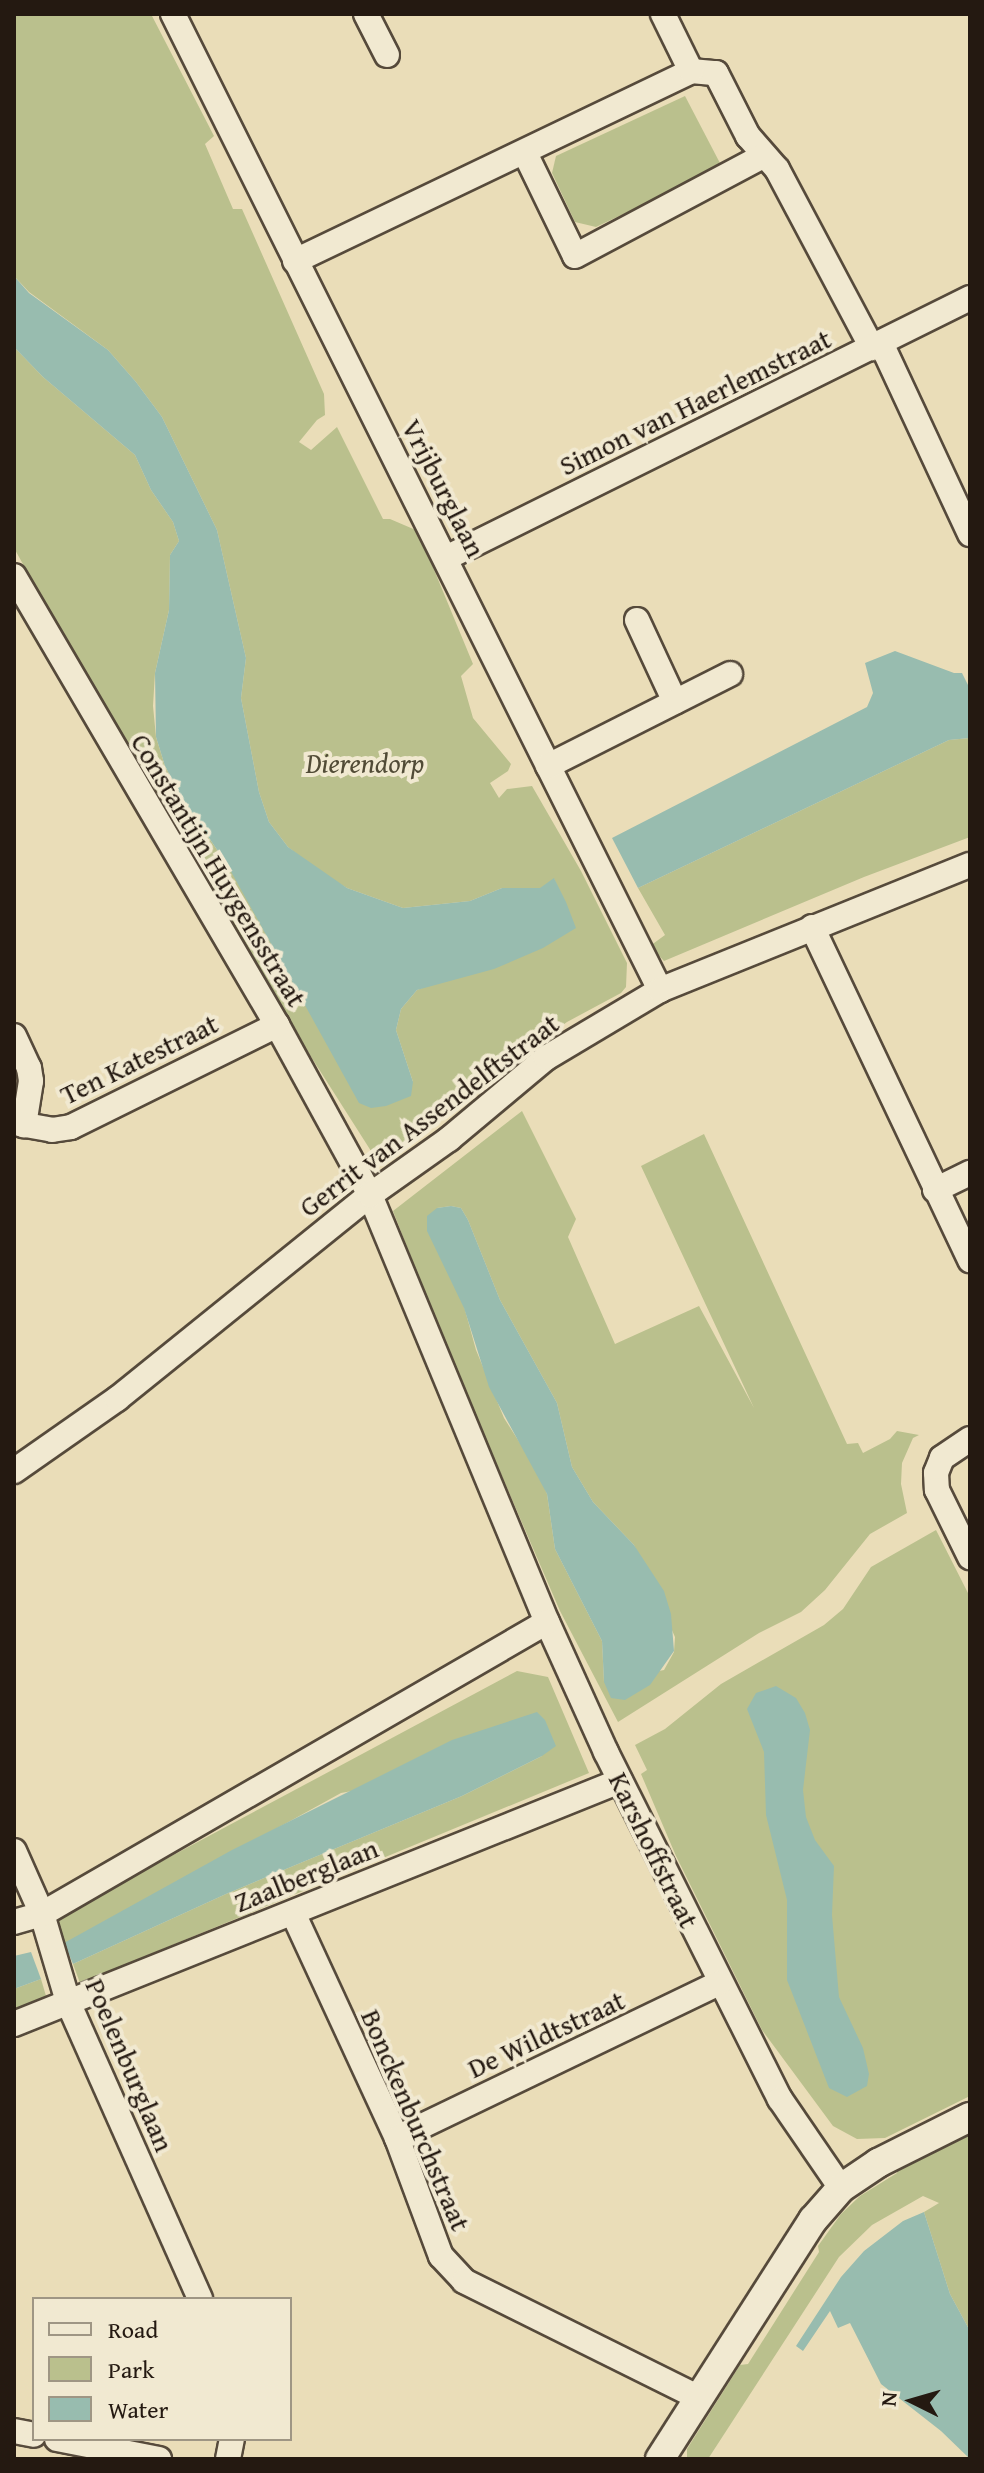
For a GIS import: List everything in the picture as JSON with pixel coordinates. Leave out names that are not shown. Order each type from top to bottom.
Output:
[{"type":"street","name":"Vrijburglaan","points":[[173,14],[660,990]]},
{"type":"street","points":[[366,14],[387,55]]},
{"type":"street","points":[[663,14],[691,71]]},
{"type":"street","points":[[295,261],[691,71],[716,73],[748,136],[777,169],[876,345],[970,534]]},
{"type":"street","points":[[525,153],[575,256],[763,156]]},
{"type":"street","name":"Simon van Haerlemstraat","points":[[446,558],[970,298]]},
{"type":"street","name":"Constantijn Huygensstraat","points":[[14,576],[22,607],[277,1025],[370,1195]]},
{"type":"street","points":[[637,620],[675,702]]},
{"type":"street","points":[[548,766],[730,674]]},
{"type":"street","name":"Gerrit van Assendelftstraat","points":[[14,1471],[117,1399],[370,1195],[449,1139],[546,1058],[660,990],[970,865]]},
{"type":"street","points":[[812,927],[970,1260]]},
{"type":"street","name":"Ten Katestraat","points":[[19,1124],[52,1130],[71,1127],[277,1025]]},
{"type":"street","points":[[14,1036],[29,1068],[31,1081],[19,1124]]},
{"type":"street","points":[[935,1190],[970,1173]]},
{"type":"street","name":"Karshoffstraat","points":[[370,1195],[547,1622],[620,1781],[780,2099],[841,2188]]},
{"type":"street","points":[[970,1439],[942,1458],[936,1473],[937,1490],[970,1557]]},
{"type":"street","points":[[14,1922],[42,1914],[547,1622]]},
{"type":"street","name":"Zaalberglaan","points":[[14,2024],[620,1781]]},
{"type":"street","name":"Poelenburglaan","points":[[14,1851],[42,1914],[68,2002],[199,2297]]},
{"type":"street","name":"Bonckenburchstraat","points":[[293,1913],[397,2138],[441,2256],[464,2281],[698,2397]]},
{"type":"street","name":"De Wildtstraat","points":[[397,2138],[719,1983]]},
{"type":"street","points":[[660,2459],[813,2220],[841,2188],[878,2163],[970,2117]]},
{"type":"street","points":[[67,2441],[159,2459]]},
{"type":"green space","name":"Dierendorp","points":[[14,14],[151,14],[214,136],[205,144],[233,209],[242,209],[324,394],[325,415],[299,442],[311,450],[337,427],[383,519],[418,531],[473,664],[461,676],[473,718],[511,764],[508,771],[490,783],[499,798],[507,789],[532,786],[581,871],[627,963],[626,987],[621,993],[567,1022],[491,1076],[395,1155],[371,1151],[273,997],[117,733],[14,548],[14,347],[43,377],[135,455],[151,490],[173,522],[179,541],[170,555],[169,610],[155,673],[153,706],[156,737],[165,766],[180,795],[228,866],[413,1082],[396,1030],[401,1009],[417,990],[575,927],[554,879],[541,888],[502,888],[470,901],[403,908],[347,888],[318,871],[288,847],[269,822],[259,792],[241,698],[246,658],[217,530],[162,417],[136,382],[108,350],[29,292],[14,276]]},
{"type":"green space","points":[[685,96],[722,167],[596,227],[575,222],[552,173],[556,156]]},
{"type":"green space","points":[[970,738],[970,837],[864,877],[664,961],[650,946],[665,935],[638,888],[949,740]]},
{"type":"green space","points":[[522,1111],[576,1219],[568,1237],[615,1344],[699,1306],[754,1408],[641,1166],[704,1134],[847,1444],[858,1443],[863,1453],[890,1439],[897,1431],[919,1435],[913,1438],[902,1463],[901,1484],[907,1513],[870,1534],[825,1590],[801,1612],[759,1633],[618,1722],[560,1611],[443,1339],[393,1211]],"holes":[[[437,1208],[461,1208],[500,1300],[557,1403],[572,1467],[593,1502],[634,1545],[675,1637],[674,1652],[664,1670],[604,1682],[602,1641],[555,1549],[547,1494],[537,1470],[504,1418],[476,1350]]]},
{"type":"green space","points":[[936,1530],[970,1597],[970,2096],[885,2138],[857,2139],[833,2126],[762,2030],[676,1856],[641,1774],[647,1770],[635,1745],[665,1729],[721,1684],[824,1625],[843,1609],[871,1567]]},
{"type":"green space","points":[[517,1671],[548,1677],[589,1773],[80,1983],[73,1964],[226,1894],[462,1796],[542,1756],[341,1793],[76,1939],[64,1943],[54,1919]]},
{"type":"green space","points":[[41,1979],[46,1996],[14,2009],[14,1989]]},
{"type":"green space","points":[[970,2128],[970,2331],[950,2294],[924,2212],[939,2203],[923,2196],[872,2225],[839,2257],[708,2459],[687,2459],[687,2449],[740,2365],[748,2364],[819,2252],[818,2246],[841,2214],[860,2196],[897,2173],[898,2164]]},
{"type":"water","points":[[14,276],[29,293],[108,350],[136,382],[162,417],[217,530],[246,658],[241,698],[259,792],[269,822],[288,847],[347,888],[403,908],[470,901],[502,888],[540,888],[554,878],[566,902],[576,928],[543,948],[494,969],[417,990],[401,1009],[396,1030],[413,1082],[411,1096],[386,1106],[371,1108],[359,1103],[228,866],[180,795],[165,766],[156,737],[155,673],[169,610],[170,555],[179,541],[173,522],[151,490],[135,455],[43,377],[14,347]]},
{"type":"water","points":[[895,651],[954,673],[962,673],[970,689],[970,738],[949,740],[638,888],[612,838],[867,707],[873,693],[865,663]]},
{"type":"water","points":[[437,1208],[461,1208],[468,1220],[500,1300],[557,1403],[572,1467],[593,1502],[634,1545],[664,1591],[671,1614],[674,1651],[650,1685],[625,1700],[611,1698],[604,1682],[602,1641],[555,1549],[547,1494],[489,1387],[464,1308],[427,1231],[427,1216]]},
{"type":"water","points":[[776,1686],[796,1698],[805,1713],[810,1730],[803,1790],[806,1817],[815,1840],[834,1866],[832,1915],[839,1997],[863,2048],[869,2074],[867,2086],[847,2097],[829,2088],[787,1980],[787,1900],[766,1815],[764,1752],[747,1709],[756,1693]]},
{"type":"water","points":[[537,1712],[545,1720],[556,1746],[542,1756],[462,1796],[226,1894],[73,1964],[64,1943],[232,1850],[452,1740]]},
{"type":"water","points":[[31,1952],[41,1979],[14,1989],[14,1956]]},
{"type":"water","points":[[924,2212],[950,2294],[970,2331],[970,2459],[941,2431],[881,2384],[850,2323],[838,2328],[830,2311],[803,2351],[796,2346],[841,2277],[864,2251],[903,2221]]}]
